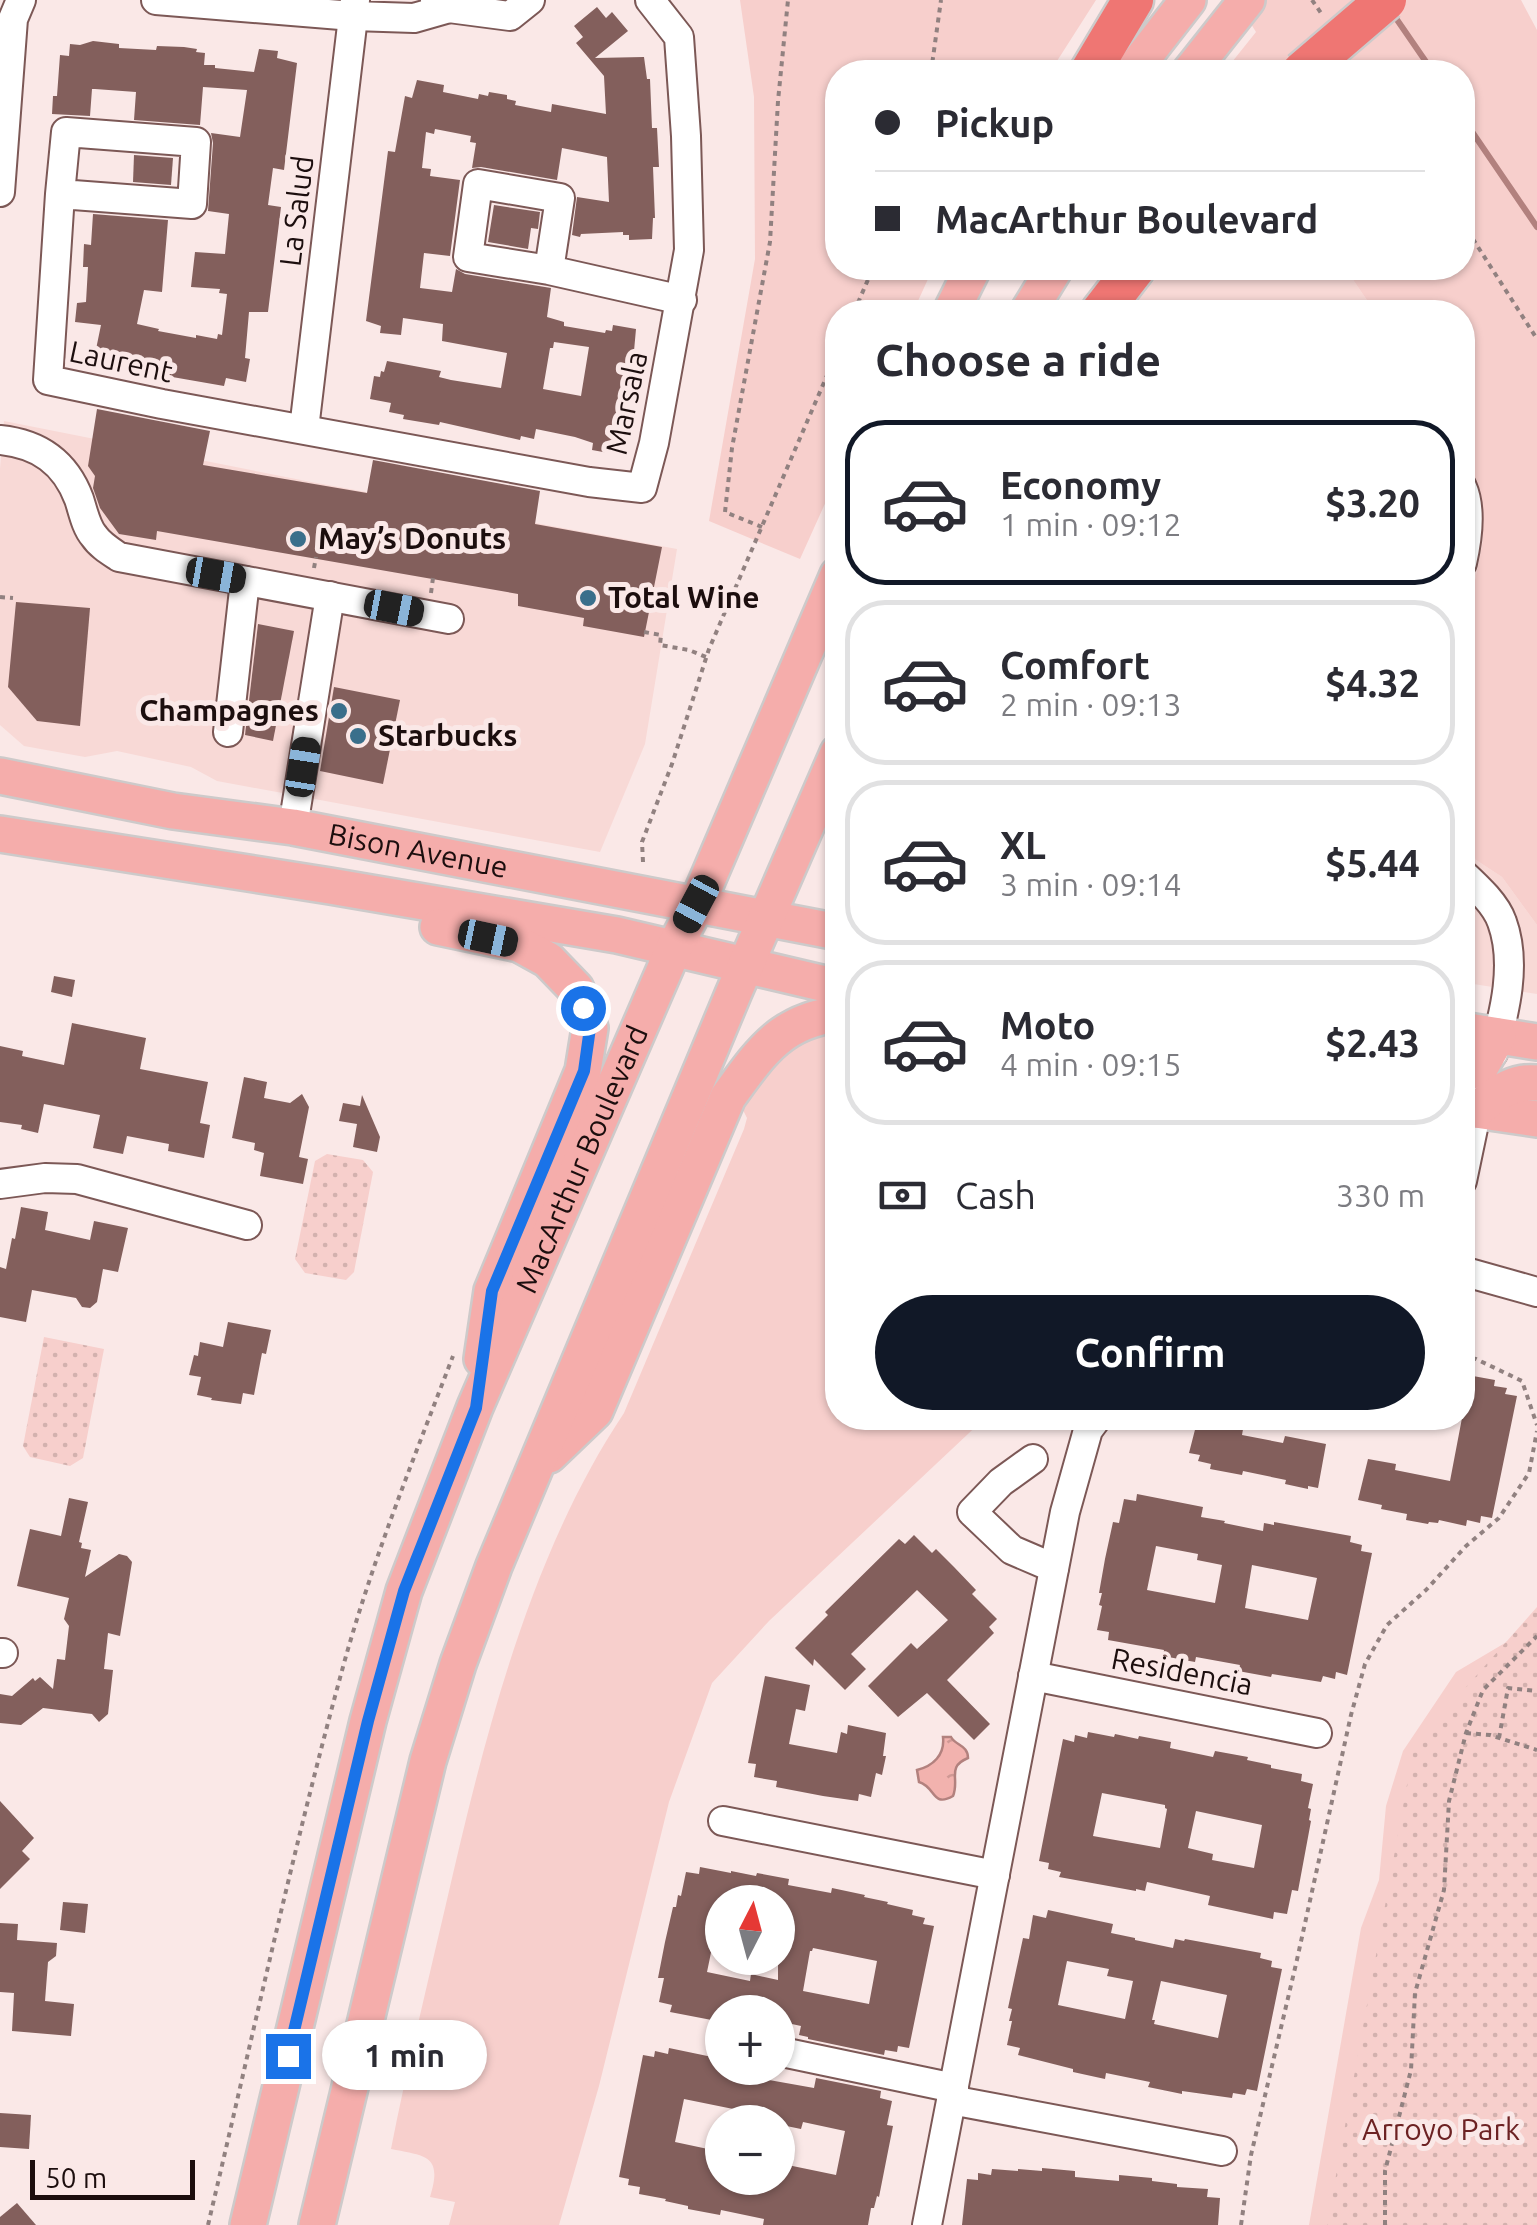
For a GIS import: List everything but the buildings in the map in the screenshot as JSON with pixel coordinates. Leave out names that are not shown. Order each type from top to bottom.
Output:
[{"type":"highway","points":[[1097,60],[1133,0]]},
{"type":"highway","points":[[1316,60],[1386,0]]},
{"type":"highway","points":[[1111,300],[1127,280]]},
{"type":"main road","points":[[1141,60],[1188,0]]},
{"type":"main road","points":[[1200,60],[1247,0]]},
{"type":"main road","name":"MacArthur Boulevard","points":[[248,2225],[368,1721],[404,1591],[476,1408],[825,605]]},
{"type":"main road","name":"Bison Avenue","points":[[0,776],[173,811],[293,827],[825,929]]},
{"type":"main road","points":[[317,2225],[428,1761],[458,1664],[494,1566],[825,783]]},
{"type":"main road","name":"Bison Avenue","points":[[0,834],[616,935],[825,984]]},
{"type":"main road","points":[[330,886],[394,918],[518,944],[548,960],[576,989],[590,1028],[584,1071],[492,1291],[476,1408]]},
{"type":"main road","points":[[537,1466],[595,1412],[728,1097],[759,1054],[793,1025],[825,1016]]},
{"type":"main road","points":[[1475,1032],[1537,1042]]},
{"type":"main road","points":[[1475,1070],[1480,1068],[1498,1036]]},
{"type":"main road","points":[[1475,1106],[1508,1087],[1524,1082],[1537,1084]]},
{"type":"main road","points":[[1475,1110],[1537,1119]]},
{"type":"street","points":[[0,192],[13,19],[21,0]]},
{"type":"street","points":[[156,0],[354,8],[414,18],[442,4],[510,16],[530,0]]},
{"type":"street","name":"Marsala","points":[[304,429],[589,482],[642,488],[654,444],[689,250],[679,36],[650,0]]},
{"type":"street","name":"La Salud","points":[[304,429],[354,8]]},
{"type":"street","name":"Laurent","points":[[60,194],[192,204],[196,142],[66,132],[60,194],[48,380],[304,429]]},
{"type":"street","points":[[549,270],[682,300]]},
{"type":"street","points":[[0,440],[35,448],[61,466],[92,535],[119,557],[450,620]]},
{"type":"street","points":[[228,732],[245,580]]},
{"type":"street","points":[[293,827],[330,596]]},
{"type":"street","points":[[1475,888],[1501,918],[1510,953],[1498,1036],[1475,1094]]},
{"type":"street","points":[[0,1184],[45,1178],[77,1179],[247,1225]]},
{"type":"street","points":[[1475,1275],[1537,1292]]},
{"type":"street","points":[[927,2225],[1054,1568],[1088,1430]]},
{"type":"street","points":[[1034,1459],[1001,1482],[972,1512],[1012,1550],[1054,1568]]},
{"type":"street","name":"Residencia","points":[[1033,1676],[1317,1732]]},
{"type":"street","points":[[723,1821],[995,1875]]},
{"type":"street","points":[[795,2055],[953,2094],[1222,2151]]},
{"type":"path","points":[[762,527],[725,512],[732,448],[770,242],[788,0]]},
{"type":"path","points":[[933,60],[941,0]]},
{"type":"path","points":[[1475,242],[1537,339]]},
{"type":"path","points":[[642,862],[642,842],[706,657],[825,380]]},
{"type":"path","points":[[0,596],[13,598]]},
{"type":"path","points":[[644,632],[662,635],[660,644],[706,657]]},
{"type":"path","points":[[1241,2225],[1250,2156],[1365,1664],[1387,1625],[1499,1518],[1529,1474],[1537,1428],[1522,1381],[1475,1359]]},
{"type":"path","points":[[1385,2225],[1385,2172],[1411,2070],[1415,1993],[1444,1890],[1449,1802],[1466,1733],[1483,1690],[1537,1636]]},
{"type":"path","points":[[1500,1738],[1508,1688],[1537,1691]]},
{"type":"path","points":[[1466,1733],[1500,1738],[1537,1750]]},
{"type":"shaded area","points":[[1154,280],[1353,280],[1367,300],[1139,300]]},
{"type":"shaded area","points":[[4,421],[677,549],[645,744],[600,852],[217,781],[191,767],[117,751],[85,757],[24,746],[0,725],[0,469]]},
{"type":"shaded area","points":[[1475,491],[1476,494],[1483,540],[1475,580]]},
{"type":"shaded area","points":[[1475,818],[1476,860],[1502,877],[1537,925],[1537,994],[1475,984]]},
{"type":"green space","points":[[740,0],[1096,0],[1058,60],[825,60],[825,280],[928,280],[918,300],[825,300],[825,504],[800,559],[709,521],[755,259],[754,97]]},
{"type":"green space","points":[[1236,0],[1521,0],[1537,30],[1537,925],[1502,877],[1475,858],[1475,580],[1483,540],[1475,491],[1475,300],[1367,300],[1353,280],[1475,280],[1475,60],[1234,60],[1256,32]]},
{"type":"green space","points":[[825,1033],[825,1430],[972,1430],[769,1621],[712,1683],[669,1802],[599,2086],[559,2225],[449,2225],[455,2202],[430,2197],[433,2165],[422,2156],[391,2149],[494,1714],[536,1587],[561,1526],[624,1413],[744,1129],[747,1118],[741,1106],[776,1056]]},
{"type":"green space","points":[[327,1154],[363,1160],[373,1172],[354,1272],[346,1280],[305,1273],[295,1259],[315,1161]]},
{"type":"green space","points":[[44,1337],[104,1349],[83,1458],[70,1466],[30,1457],[23,1446]]},
{"type":"green space","name":"Arroyo Park","points":[[1537,1607],[1537,2225],[1327,2225],[1414,1746]]},
{"type":"green space","points":[[1537,1624],[1375,2225],[1309,2225],[1361,1928],[1379,1880],[1386,1806],[1403,1751],[1456,1672]]},
{"type":"water","points":[[943,1737],[951,1737],[966,1750],[968,1758],[955,1769],[953,1796],[941,1800],[919,1782],[917,1770],[937,1759]]},
{"type":"waterway","points":[[1391,11],[1425,60]]},
{"type":"waterway","points":[[1475,136],[1537,227]]},
{"type":"place","name":"May’s Donuts","points":[[298,539]]},
{"type":"place","name":"Total Wine","points":[[588,598]]},
{"type":"place","name":"Champagnes","points":[[339,711]]},
{"type":"place","name":"Starbucks","points":[[358,736]]},
{"type":"route","points":[[288,2056],[368,1721],[404,1591],[476,1408],[492,1291],[584,1071],[590,1028],[583,1008]]}]
